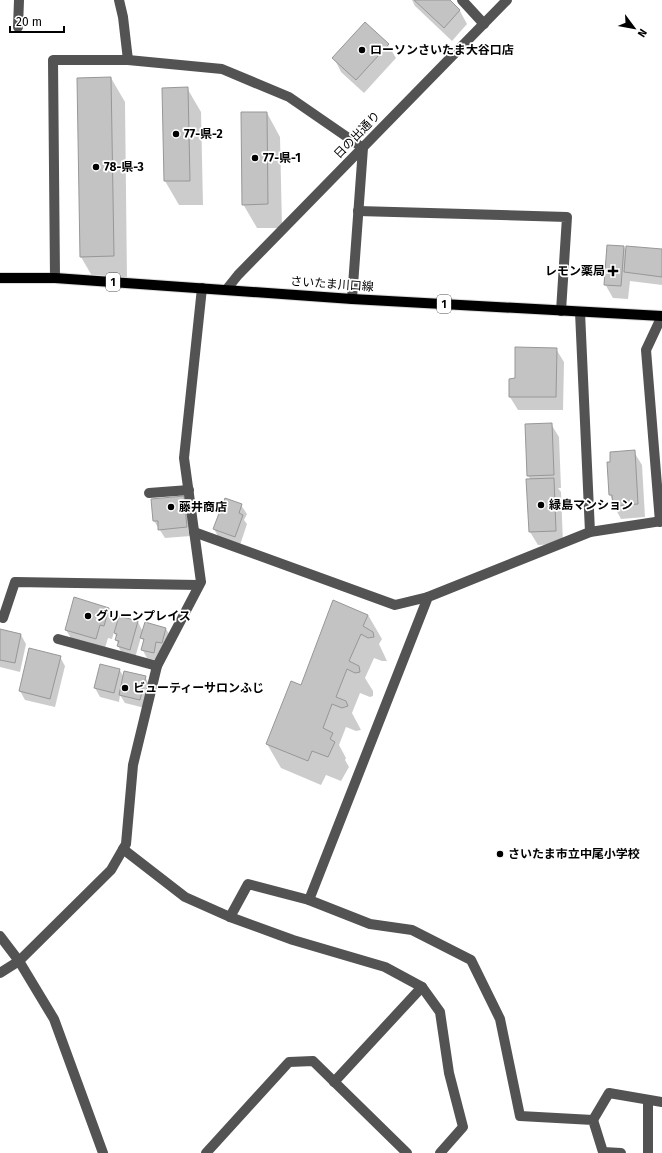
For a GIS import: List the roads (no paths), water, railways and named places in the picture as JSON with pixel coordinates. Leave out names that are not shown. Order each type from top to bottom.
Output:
[{"type":"main road","name":"さいたま川口線","points":[[0,278],[55,278],[352,299],[561,312],[662,316]]},
{"type":"street","points":[[18,27],[19,0]]},
{"type":"street","points":[[119,0],[123,17],[128,60]]},
{"type":"street","points":[[462,0],[484,24]]},
{"type":"street","name":"日の出通り","points":[[226,290],[238,275],[507,0]]},
{"type":"street","points":[[55,278],[53,60],[128,60],[222,70],[289,97],[363,148],[352,299]]},
{"type":"street","points":[[358,211],[567,217],[561,312]]},
{"type":"street","points":[[0,973],[19,960],[111,870],[126,844],[133,766],[157,666],[201,582],[184,458],[202,288]]},
{"type":"street","points":[[580,312],[590,532]]},
{"type":"street","points":[[194,532],[395,605],[428,597],[590,532],[661,522],[646,350],[662,316]]},
{"type":"street","points":[[149,493],[188,490]]},
{"type":"street","points":[[3,618],[15,582],[199,585]]},
{"type":"street","points":[[309,900],[428,597]]},
{"type":"street","points":[[58,639],[157,666]]},
{"type":"street","points":[[123,848],[185,897],[230,917],[293,940],[385,967],[422,986],[440,1012],[449,1073],[463,1127],[440,1153]]},
{"type":"street","points":[[230,917],[248,884],[309,900],[370,924],[412,930],[471,960],[500,1019],[520,1116],[592,1120]]},
{"type":"street","points":[[0,936],[19,960],[54,1019],[103,1153]]},
{"type":"street","points":[[334,1082],[422,986]]},
{"type":"street","points":[[206,1153],[288,1062],[313,1061],[407,1153]]},
{"type":"street","points":[[592,1120],[609,1094],[662,1102]]},
{"type":"street","points":[[648,1100],[648,1153]]},
{"type":"street","points":[[592,1120],[603,1153],[621,1153]]},
{"type":"place","name":"ローソンさいたま大谷口店","points":[[362,50]]},
{"type":"place","name":"77-県-2","points":[[176,134]]},
{"type":"place","name":"77-県-1","points":[[255,158]]},
{"type":"place","name":"78-県-3","points":[[96,167]]},
{"type":"place","name":"レモン薬局","points":[[613,271]]},
{"type":"place","name":"緑島マンション","points":[[541,505]]},
{"type":"place","name":"藤井商店","points":[[171,507]]},
{"type":"place","name":"グリーンプレイス","points":[[88,616]]},
{"type":"place","name":"ビューティーサロンふじ","points":[[125,688]]},
{"type":"place","name":"さいたま市立中尾小学校","points":[[500,854]]}]
